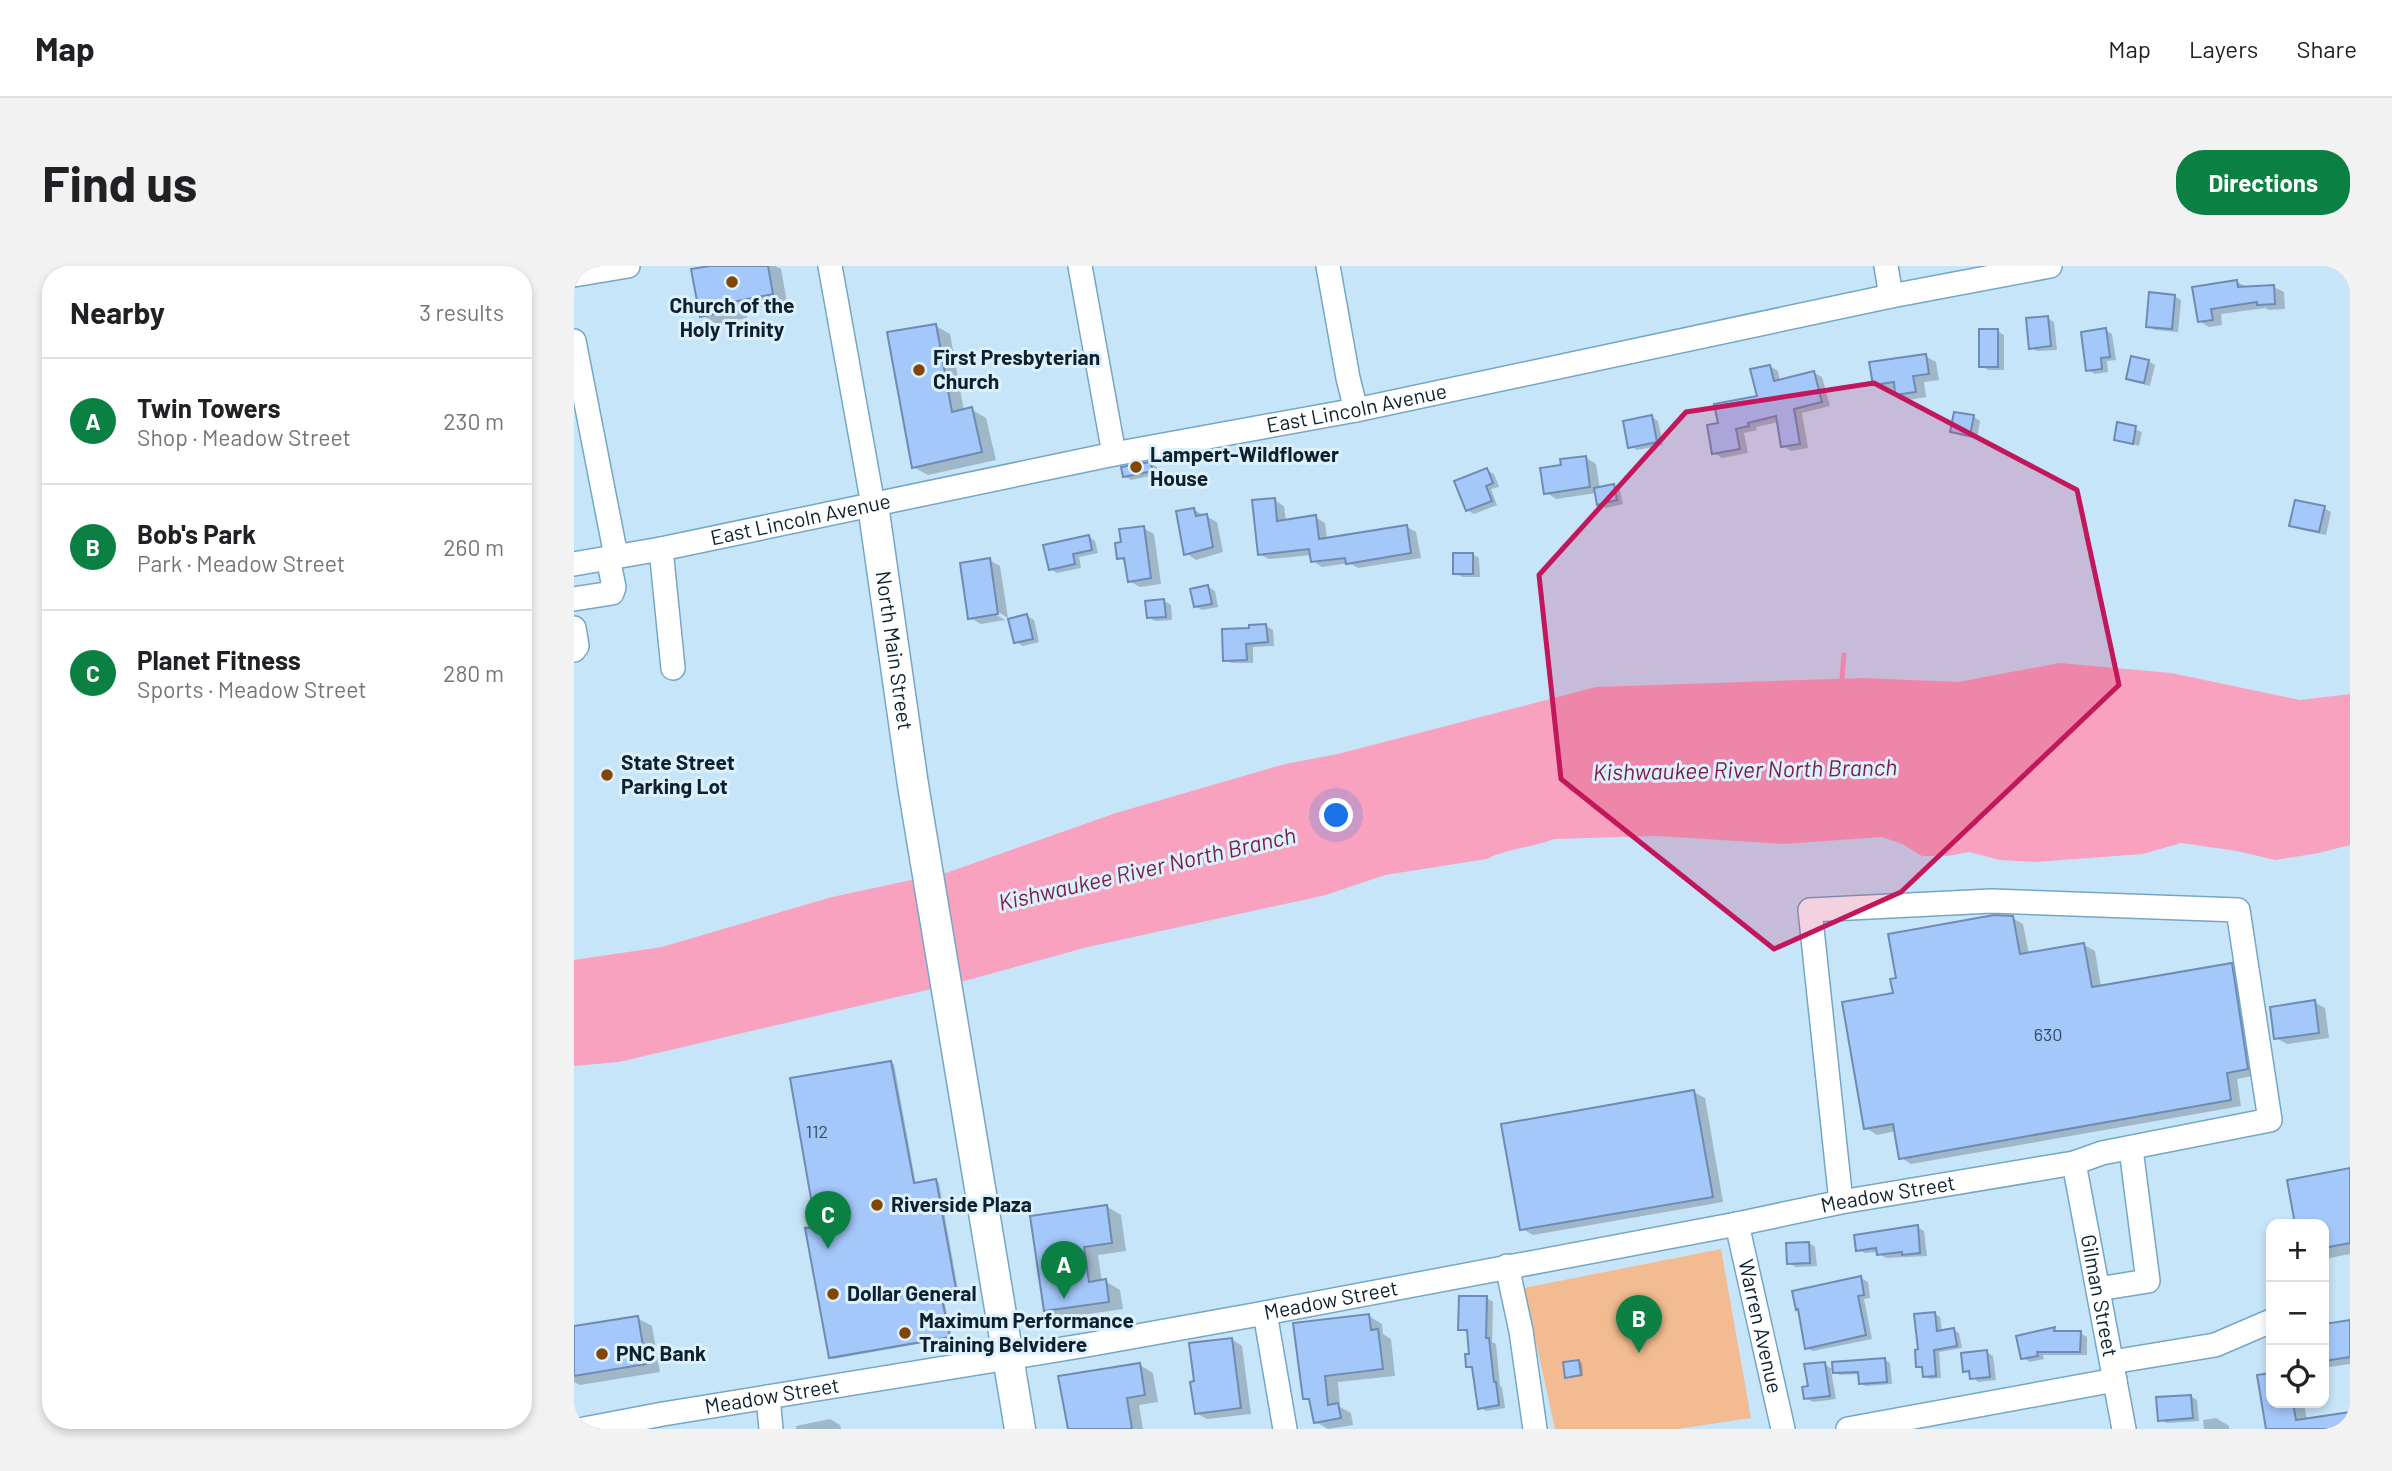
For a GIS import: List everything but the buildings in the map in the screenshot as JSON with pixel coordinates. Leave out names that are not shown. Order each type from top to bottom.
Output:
[{"type":"main road","name":"North Main Street","points":[[873,505],[913,785],[1020,1429]]},
{"type":"street","points":[[574,275],[628,266]]},
{"type":"street","name":"North Main Street","points":[[830,266],[873,505]]},
{"type":"street","points":[[1080,266],[1114,454]]},
{"type":"street","points":[[1328,266],[1356,410]]},
{"type":"street","points":[[1886,266],[1891,296]]},
{"type":"street","name":"East Lincoln Avenue","points":[[574,564],[661,549],[1114,454],[1356,410],[1891,296],[2050,266]]},
{"type":"street","points":[[574,341],[612,557],[614,587],[612,593],[574,600]]},
{"type":"street","points":[[661,549],[673,668]]},
{"type":"street","points":[[574,628],[578,646],[574,650]]},
{"type":"street","name":"Meadow Street","points":[[584,1429],[628,1425],[768,1397],[1265,1313],[1841,1202],[2074,1163],[2102,1153],[2270,1120],[2238,910],[1991,901],[1810,910],[1841,1202]]},
{"type":"street","points":[[2098,1289],[2148,1281],[2131,1149]]},
{"type":"street","name":"Gilman Street","points":[[2074,1163],[2124,1429]]},
{"type":"street","name":"Warren Avenue","points":[[1737,1224],[1783,1429]]},
{"type":"street","points":[[1507,1266],[1521,1331],[1535,1429]]},
{"type":"street","points":[[1265,1313],[1285,1429]]},
{"type":"street","points":[[1848,1429],[2216,1346],[2266,1323]]},
{"type":"street","points":[[768,1397],[771,1429]]},
{"type":"highlighted area","points":[[1874,383],[2077,490],[2119,685],[1901,892],[1774,949],[1561,779],[1539,575],[1686,412]]},
{"type":"shaded area","points":[[1721,1249],[1751,1418],[1678,1429],[1555,1429],[1524,1288]]},
{"type":"water","name":"Kishwaukee River North Branch","points":[[2060,663],[2171,673],[2300,700],[2350,694],[2350,845],[2275,860],[2181,843],[2143,854],[2035,862],[2000,860],[1969,852],[1948,856],[1922,856],[1902,844],[1882,837],[1783,844],[1657,836],[1554,839],[1503,852],[1487,859],[1385,875],[1326,895],[1088,947],[957,983],[619,1062],[574,1066],[574,960],[662,947],[832,897],[949,872],[1116,813],[1285,764],[1338,754],[1596,687],[1862,678],[1958,682]]},
{"type":"waterway","points":[[1842,678],[1844,655]]},
{"type":"place","name":"Church of the Holy Trinity","points":[[732,282]]},
{"type":"place","name":"First Presbyterian Church","points":[[919,370]]},
{"type":"place","name":"Lampert-Wildflower House","points":[[1136,467]]},
{"type":"place","name":"State Street Parking Lot","points":[[607,775]]},
{"type":"place","name":"Riverside Plaza","points":[[877,1205]]},
{"type":"place","name":"Planet Fitness","points":[[828,1249]]},
{"type":"place","name":"Dollar General","points":[[833,1294]]},
{"type":"place","name":"Twin Towers","points":[[1064,1299]]},
{"type":"place","name":"Maximum Performance Training Belvidere","points":[[905,1333]]},
{"type":"place","name":"Bob's Park","points":[[1639,1353]]},
{"type":"place","name":"PNC Bank","points":[[602,1354]]}]
